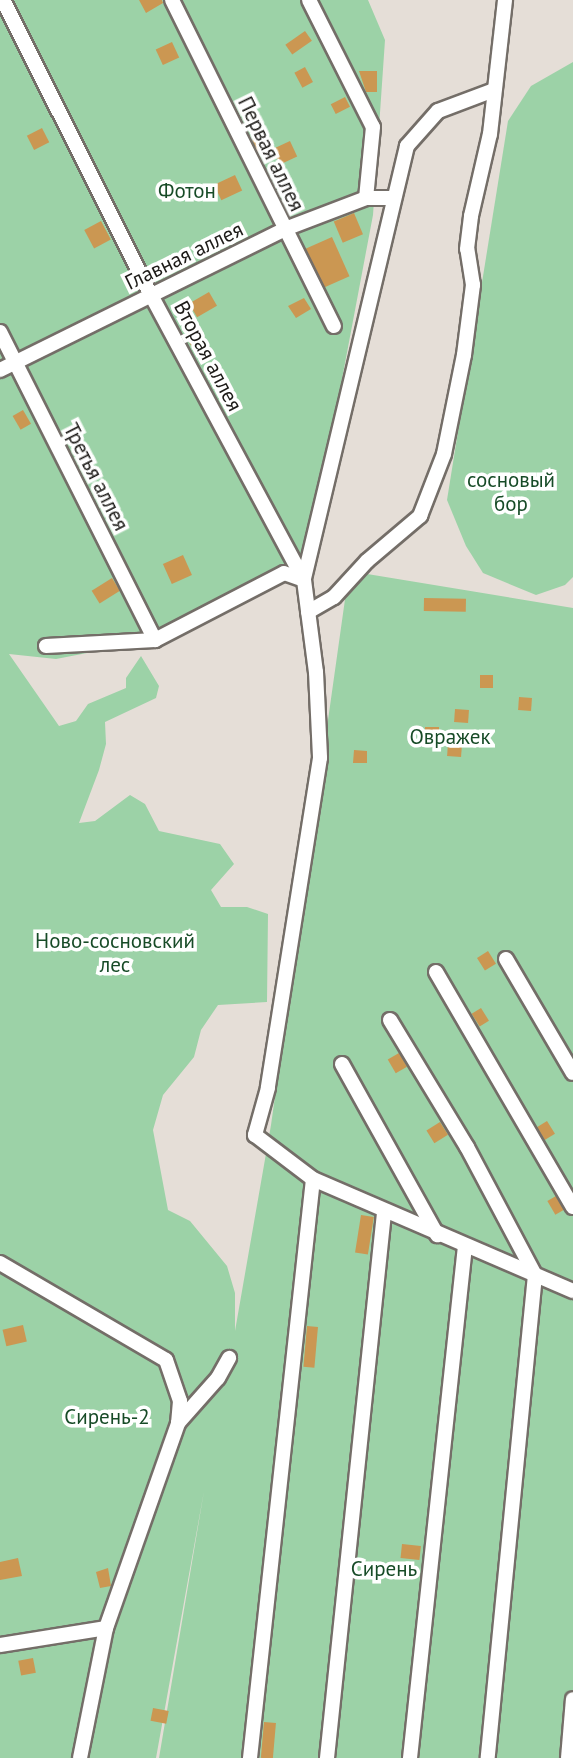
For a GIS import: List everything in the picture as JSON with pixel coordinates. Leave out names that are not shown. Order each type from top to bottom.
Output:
[{"type":"street","name":"Вторая аллея","points":[[3,0],[151,295],[303,580]]},
{"type":"street","name":"Первая аллея","points":[[172,0],[334,326]]},
{"type":"street","points":[[309,0],[373,127],[366,198]]},
{"type":"street","points":[[308,612],[334,597],[366,561],[420,516],[430,495],[443,454],[464,355],[472,285],[467,249],[471,216],[490,134],[505,0]]},
{"type":"street","points":[[494,90],[438,111],[424,123],[407,146],[392,198],[303,580],[320,758],[268,1088],[255,1135],[313,1179],[384,1213],[573,1291]]},
{"type":"street","name":"Главная аллея","points":[[0,370],[285,229],[366,198],[392,198]]},
{"type":"street","name":"Третья аллея","points":[[0,332],[155,640]]},
{"type":"street","points":[[46,646],[155,640],[284,573],[303,580]]},
{"type":"street","points":[[506,959],[573,1073]]},
{"type":"street","points":[[436,972],[573,1207]]},
{"type":"street","points":[[390,1020],[467,1147],[535,1275],[488,1758]]},
{"type":"street","points":[[342,1064],[438,1235]]},
{"type":"street","points":[[250,1758],[313,1179]]},
{"type":"street","points":[[327,1758],[384,1213]]},
{"type":"street","points":[[410,1758],[465,1246]]},
{"type":"street","points":[[0,1263],[166,1360],[180,1401],[178,1423],[106,1628],[80,1758]]},
{"type":"street","points":[[178,1423],[218,1378],[229,1358]]},
{"type":"street","points":[[0,1645],[106,1628]]},
{"type":"street","points":[[568,1758],[573,1699]]},
{"type":"green space","points":[[0,0],[368,0],[385,40],[373,215],[304,580],[294,575],[175,636],[56,659],[9,654],[59,726],[76,721],[88,704],[126,688],[126,678],[141,656],[159,686],[156,698],[105,722],[106,744],[79,823],[95,821],[130,795],[145,804],[159,831],[220,844],[234,864],[211,890],[221,907],[247,907],[268,914],[267,1002],[218,1005],[201,1030],[194,1057],[163,1095],[153,1130],[168,1210],[190,1221],[227,1266],[235,1293],[235,1331],[271,1125],[349,571],[573,608],[573,1758],[159,1758],[204,1491],[156,1758],[0,1758]]},
{"type":"green space","name":"сосновый бор","points":[[573,62],[573,577],[565,585],[536,595],[483,573],[466,546],[447,500],[508,121],[531,86]]},
{"type":"building","points":[[139,0],[162,0],[163,3],[146,13]]},
{"type":"building","points":[[305,31],[312,41],[292,55],[285,45]]},
{"type":"building","points":[[172,42],[179,57],[163,65],[156,50]]},
{"type":"building","points":[[305,67],[313,82],[302,88],[294,73]]},
{"type":"building","points":[[359,71],[377,71],[377,92],[366,92]]},
{"type":"building","points":[[345,97],[350,107],[336,114],[331,104]]},
{"type":"building","points":[[42,128],[49,142],[34,150],[27,136]]},
{"type":"building","points":[[266,134],[271,146],[257,152],[252,140]]},
{"type":"building","points":[[290,141],[297,156],[280,164],[273,149]]},
{"type":"building","points":[[235,175],[242,190],[221,200],[214,185]]},
{"type":"building","points":[[354,213],[363,234],[343,243],[334,222]]},
{"type":"building","points":[[101,221],[111,240],[94,248],[84,230]]},
{"type":"building","points":[[332,237],[349,276],[323,288],[306,249]]},
{"type":"building","points":[[209,292],[217,306],[197,317],[189,304]]},
{"type":"building","points":[[304,298],[311,309],[296,318],[288,306]]},
{"type":"building","points":[[200,331],[207,343],[194,351],[187,338]]},
{"type":"building","points":[[23,410],[31,424],[21,430],[13,416]]},
{"type":"building","points":[[183,555],[192,575],[172,584],[163,564]]},
{"type":"building","points":[[112,578],[120,591],[100,603],[92,591]]},
{"type":"building","points":[[424,598],[466,599],[466,612],[424,611]]},
{"type":"building","points":[[480,675],[493,675],[493,688],[480,688]]},
{"type":"building","points":[[519,697],[532,698],[531,711],[518,710]]},
{"type":"building","points":[[455,709],[469,710],[468,723],[454,722]]},
{"type":"building","points":[[425,727],[439,727],[439,739],[425,739]]},
{"type":"building","points":[[448,743],[462,744],[461,757],[447,756]]},
{"type":"building","points":[[354,750],[367,751],[367,763],[353,763]]},
{"type":"building","points":[[488,951],[496,964],[485,971],[477,958]]},
{"type":"building","points":[[481,1008],[489,1021],[480,1027],[472,1014]]},
{"type":"building","points":[[399,1053],[407,1067],[396,1073],[388,1060]]},
{"type":"building","points":[[547,1121],[555,1134],[545,1140],[537,1127]]},
{"type":"building","points":[[440,1122],[448,1135],[434,1143],[426,1130]]},
{"type":"building","points":[[556,1196],[564,1210],[555,1215],[547,1201]]},
{"type":"building","points":[[361,1215],[374,1217],[368,1255],[355,1253]]},
{"type":"building","points":[[23,1325],[27,1342],[6,1346],[3,1330]]},
{"type":"building","points":[[307,1326],[318,1327],[314,1368],[303,1367]]},
{"type":"building","points":[[402,1544],[421,1546],[419,1560],[401,1558]]},
{"type":"building","points":[[18,1558],[22,1576],[0,1580],[0,1562]]},
{"type":"building","points":[[108,1568],[111,1586],[100,1588],[96,1572]]},
{"type":"building","points":[[33,1658],[36,1673],[21,1676],[18,1661]]},
{"type":"building","points":[[153,1708],[169,1711],[166,1724],[151,1721]]},
{"type":"building","points":[[264,1722],[276,1723],[273,1758],[261,1758]]},
{"type":"park label","name":"Фотон","points":[[187,191]]},
{"type":"park label","name":"Овражек","points":[[450,737]]},
{"type":"park label","name":"Ново-сосновский лес","points":[[115,953]]},
{"type":"park label","name":"Сирень-2","points":[[107,1417]]},
{"type":"park label","name":"Сирень","points":[[384,1569]]}]
